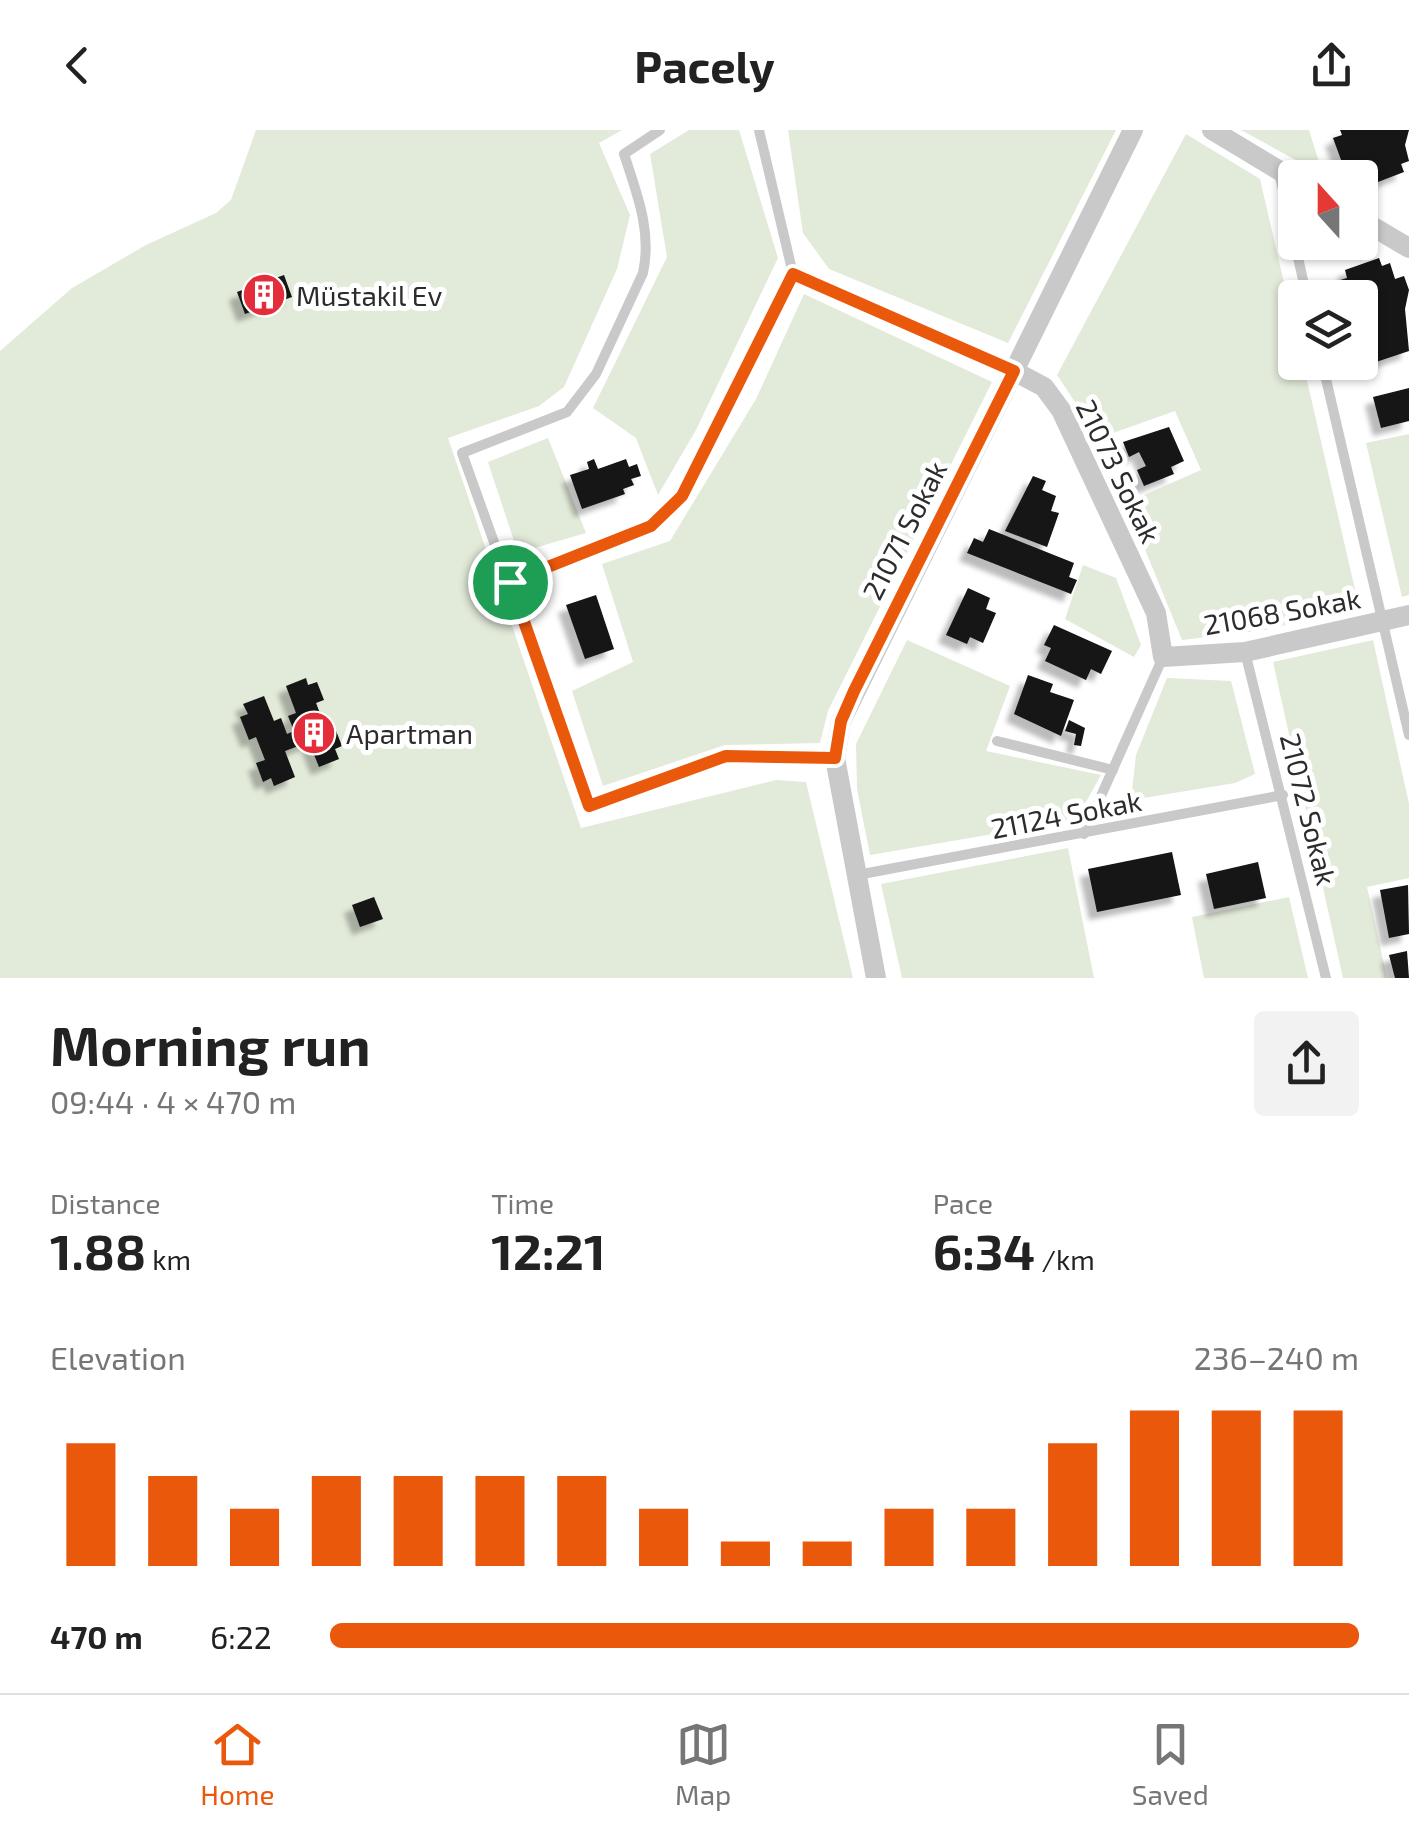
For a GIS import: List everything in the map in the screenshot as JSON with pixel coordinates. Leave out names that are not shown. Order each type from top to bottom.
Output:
[{"type":"street","name":"21071 Sokak","points":[[876,978],[835,758],[841,721],[1133,130]]},
{"type":"street","points":[[1212,130],[1278,170]]},
{"type":"street","points":[[1378,228],[1406,243]]},
{"type":"street","name":"21073 Sokak","points":[[1014,371],[1044,388],[1062,410],[1156,613],[1163,658]]},
{"type":"street","name":"21068 Sokak","points":[[1163,658],[1245,652],[1409,615]]},
{"type":"lane","points":[[660,130],[624,154],[642,212],[647,254],[643,273],[596,374],[567,412],[462,453],[589,806],[726,756],[835,758]]},
{"type":"lane","points":[[510,582],[651,526],[682,496],[793,274],[759,130]]},
{"type":"lane","name":"21073 Sokak","points":[[793,274],[1014,371]]},
{"type":"lane","points":[[1326,380],[1409,735]]},
{"type":"lane","name":"21072 Sokak","points":[[1245,652],[1326,978]]},
{"type":"lane","points":[[1084,834],[1163,658]]},
{"type":"lane","points":[[997,741],[1113,770]]},
{"type":"lane","name":"21124 Sokak","points":[[856,875],[1283,795]]},
{"type":"green space","points":[[256,130],[622,130],[599,143],[630,215],[617,269],[564,387],[539,406],[448,438],[581,828],[776,780],[806,782],[853,978],[0,978],[0,351],[72,288],[146,245],[216,213],[231,200]]},
{"type":"green space","points":[[689,130],[739,130],[778,258],[696,430],[658,495],[636,438],[593,408],[667,257],[650,154]]},
{"type":"green space","points":[[788,130],[1116,130],[1008,343],[829,269],[803,233]]},
{"type":"green space","points":[[1241,130],[1309,130],[1318,160],[1296,160]]},
{"type":"green space","points":[[1186,134],[1260,179],[1283,280],[1278,280],[1278,380],[1307,380],[1359,607],[1265,630],[1182,640],[1126,503],[1201,470],[1175,411],[1099,438],[1057,375]]},
{"type":"green space","points":[[804,294],[992,382],[828,711],[820,743],[725,745],[603,786],[572,691],[633,662],[602,564],[670,541],[756,399]]},
{"type":"green space","points":[[1409,434],[1409,595],[1402,597],[1366,443]]},
{"type":"green space","points":[[548,438],[586,533],[531,549],[514,541],[488,462]]},
{"type":"green space","points":[[1083,565],[1116,578],[1141,645],[1134,657],[1065,619]]},
{"type":"green space","points":[[907,640],[1010,686],[986,751],[1101,775],[1076,820],[870,855],[857,789],[856,744]]},
{"type":"green space","points":[[1373,640],[1409,804],[1409,878],[1367,887],[1387,978],[1343,978],[1273,662]]},
{"type":"green space","points":[[1167,678],[1231,681],[1255,774],[1235,783],[1131,800],[1136,755]]},
{"type":"green space","points":[[1068,848],[1094,978],[902,978],[881,884]]},
{"type":"green space","points":[[1289,897],[1308,978],[1204,978],[1192,917]]},
{"type":"building","points":[[1340,130],[1409,130],[1405,145],[1409,161],[1401,164],[1404,172],[1378,182],[1378,160],[1341,160],[1333,138],[1342,135]]},
{"type":"building","points":[[1378,258],[1382,266],[1390,263],[1395,279],[1404,276],[1409,290],[1405,309],[1409,351],[1378,361],[1378,280],[1340,280],[1347,278],[1345,270]]},
{"type":"building","name":"Müstakil Ev","points":[[284,275],[292,297],[245,314],[237,292]]},
{"type":"building","points":[[1409,388],[1409,421],[1381,428],[1373,397]]},
{"type":"building","points":[[1169,427],[1184,461],[1171,467],[1174,474],[1144,486],[1137,470],[1146,466],[1139,452],[1129,457],[1123,442]]},
{"type":"building","points":[[594,459],[598,469],[626,459],[629,467],[637,464],[641,476],[631,479],[634,485],[623,489],[625,494],[582,509],[570,475],[589,469],[587,462]]},
{"type":"building","points":[[1033,476],[1046,481],[1042,490],[1056,496],[1051,511],[1059,513],[1047,547],[1005,531]]},
{"type":"building","points":[[989,529],[1074,563],[1069,577],[1077,580],[1071,594],[967,553],[974,538],[983,542]]},
{"type":"building","points":[[968,588],[990,598],[986,609],[996,613],[983,643],[970,637],[967,644],[946,635]]},
{"type":"building","points":[[596,595],[614,649],[585,659],[566,605]]},
{"type":"building","points":[[1054,625],[1112,651],[1101,674],[1091,669],[1086,680],[1045,661],[1051,648],[1044,645]]},
{"type":"building","points":[[1028,675],[1053,684],[1050,692],[1074,700],[1061,736],[1014,714]]},
{"type":"building","name":"Apartman","points":[[306,678],[308,685],[317,682],[324,700],[316,703],[325,726],[333,723],[342,746],[335,749],[339,759],[319,767],[309,742],[285,751],[295,777],[274,786],[271,778],[263,782],[256,763],[265,760],[256,737],[249,740],[240,717],[248,714],[243,704],[264,696],[274,721],[281,718],[287,734],[294,731],[288,716],[296,713],[286,686]]},
{"type":"building","points":[[1069,720],[1085,728],[1081,746],[1074,745],[1076,734],[1065,731]]},
{"type":"building","points":[[1172,852],[1181,895],[1097,912],[1088,869]]},
{"type":"building","points":[[1258,862],[1266,898],[1214,909],[1206,874]]},
{"type":"building","points":[[1408,885],[1409,934],[1389,938],[1380,890]]},
{"type":"building","points":[[374,897],[383,919],[360,927],[352,905]]},
{"type":"building","points":[[1407,951],[1409,978],[1395,978],[1389,955]]},
{"type":"place","name":"Müstakil Ev","points":[[264,295]]},
{"type":"place","name":"Apartman","points":[[314,733]]},
{"type":"route","points":[[793,274],[1014,371],[854,691],[841,721],[835,758],[726,756],[589,806],[510,582],[651,526],[670,511],[682,496],[793,274]]}]
